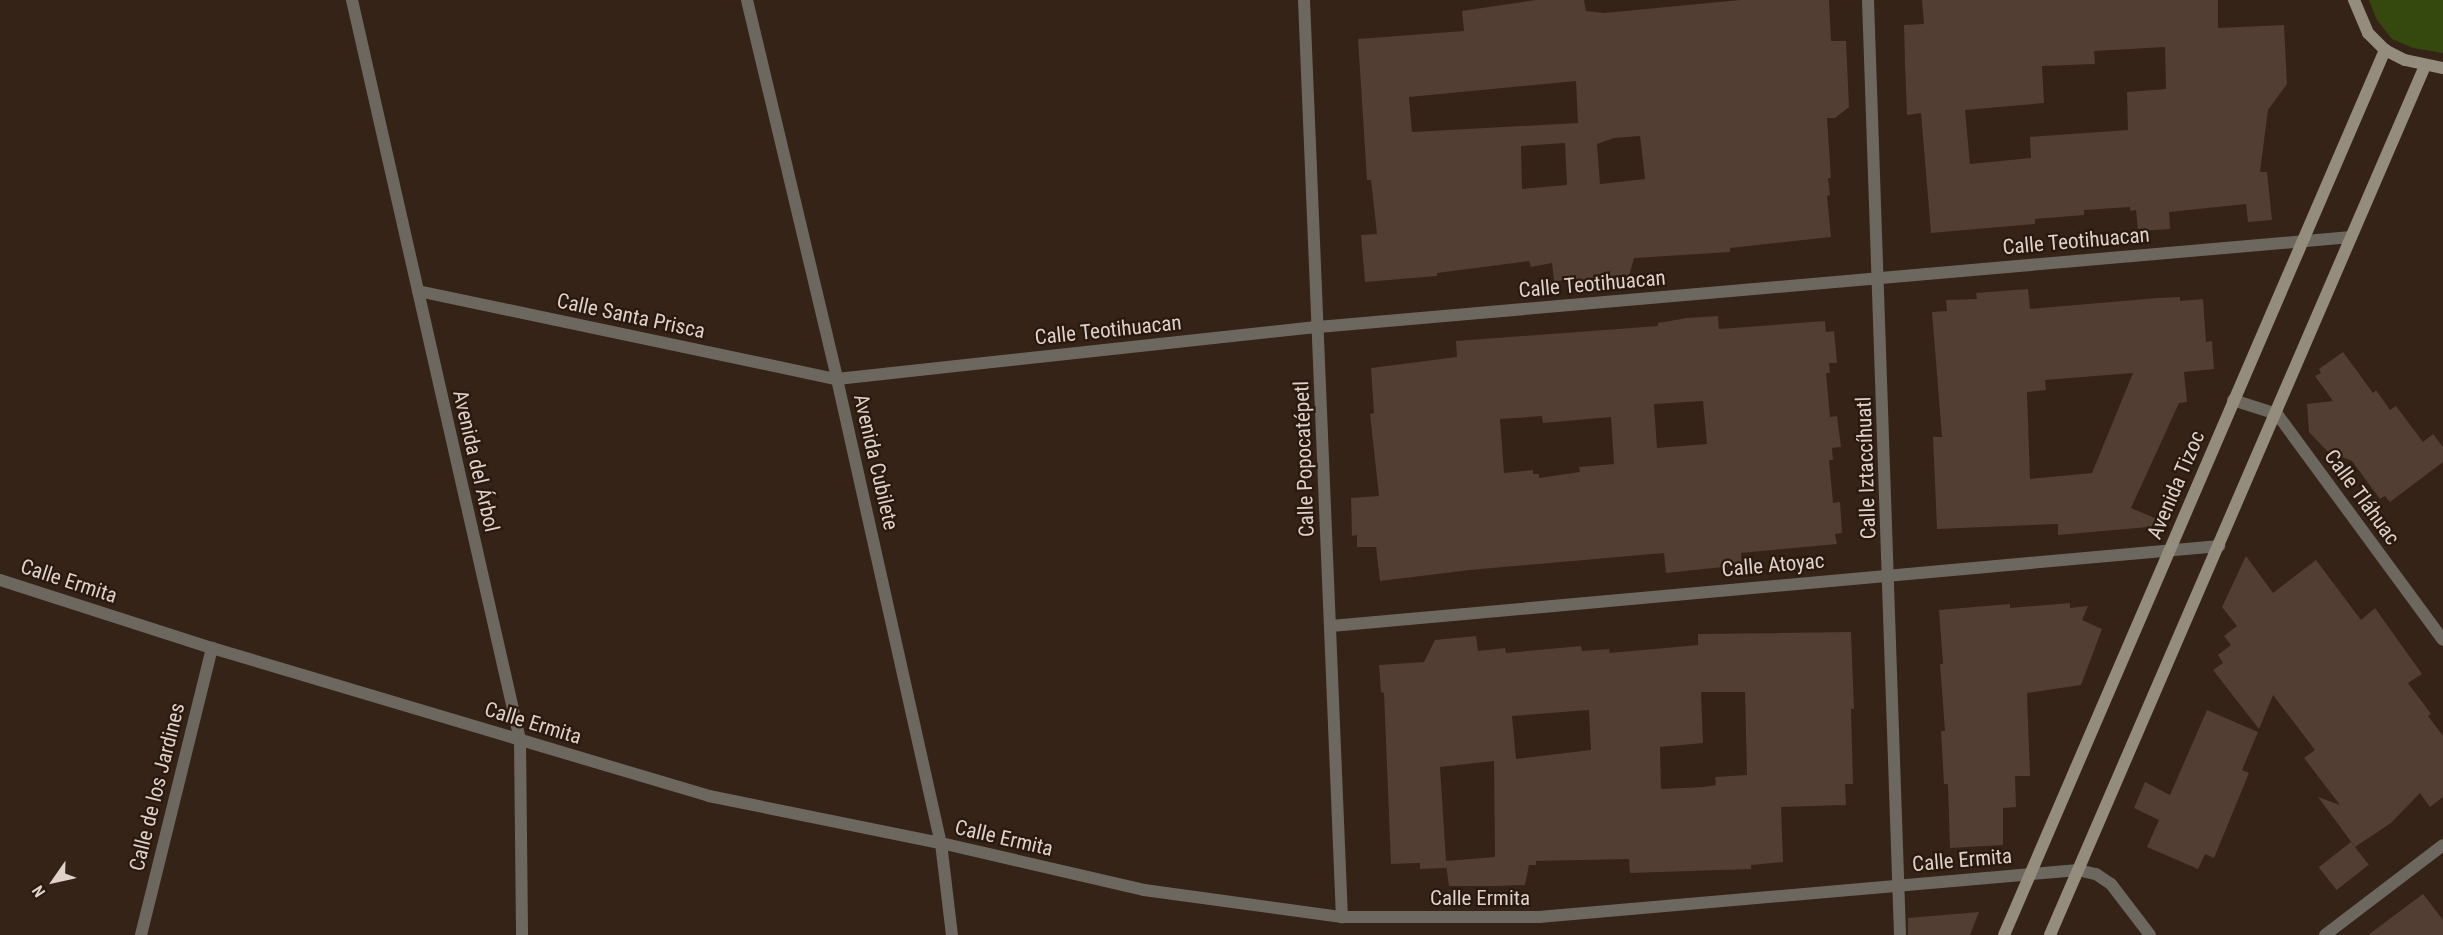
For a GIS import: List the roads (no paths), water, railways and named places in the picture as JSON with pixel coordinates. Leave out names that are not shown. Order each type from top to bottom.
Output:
[{"type":"main road","points":[[2354,0],[2368,33],[2385,51],[2425,66],[2443,68]]},
{"type":"main road","name":"Avenida Tizoc","points":[[2004,935],[2385,51]]},
{"type":"main road","points":[[2050,935],[2277,414],[2425,66]]},
{"type":"street","name":"Avenida del Árbol","points":[[352,0],[520,740],[524,915],[522,935]]},
{"type":"street","name":"Avenida Cubilete","points":[[747,0],[837,379],[941,843],[952,935]]},
{"type":"street","name":"Calle Popocatépetl","points":[[1304,0],[1342,917]]},
{"type":"street","name":"Calle Iztaccíhuatl","points":[[1868,0],[1900,935]]},
{"type":"street","name":"Calle Teotihuacan","points":[[837,379],[1318,327],[2351,237]]},
{"type":"street","name":"Calle Santa Prisca","points":[[418,291],[837,379]]},
{"type":"street","points":[[2233,400],[2277,414]]},
{"type":"street","name":"Calle Tláhuac","points":[[2277,414],[2443,640]]},
{"type":"street","name":"Calle Atoyac","points":[[1331,626],[2218,546]]},
{"type":"street","name":"Calle Ermita","points":[[0,580],[212,648],[709,796],[941,843],[1144,890],[1342,917],[1539,917],[2079,870]]},
{"type":"street","name":"Calle de los Jardines","points":[[141,935],[212,648]]},
{"type":"street","points":[[2325,935],[2443,845]]},
{"type":"street","points":[[2079,870],[2096,874],[2110,884],[2150,935]]}]
